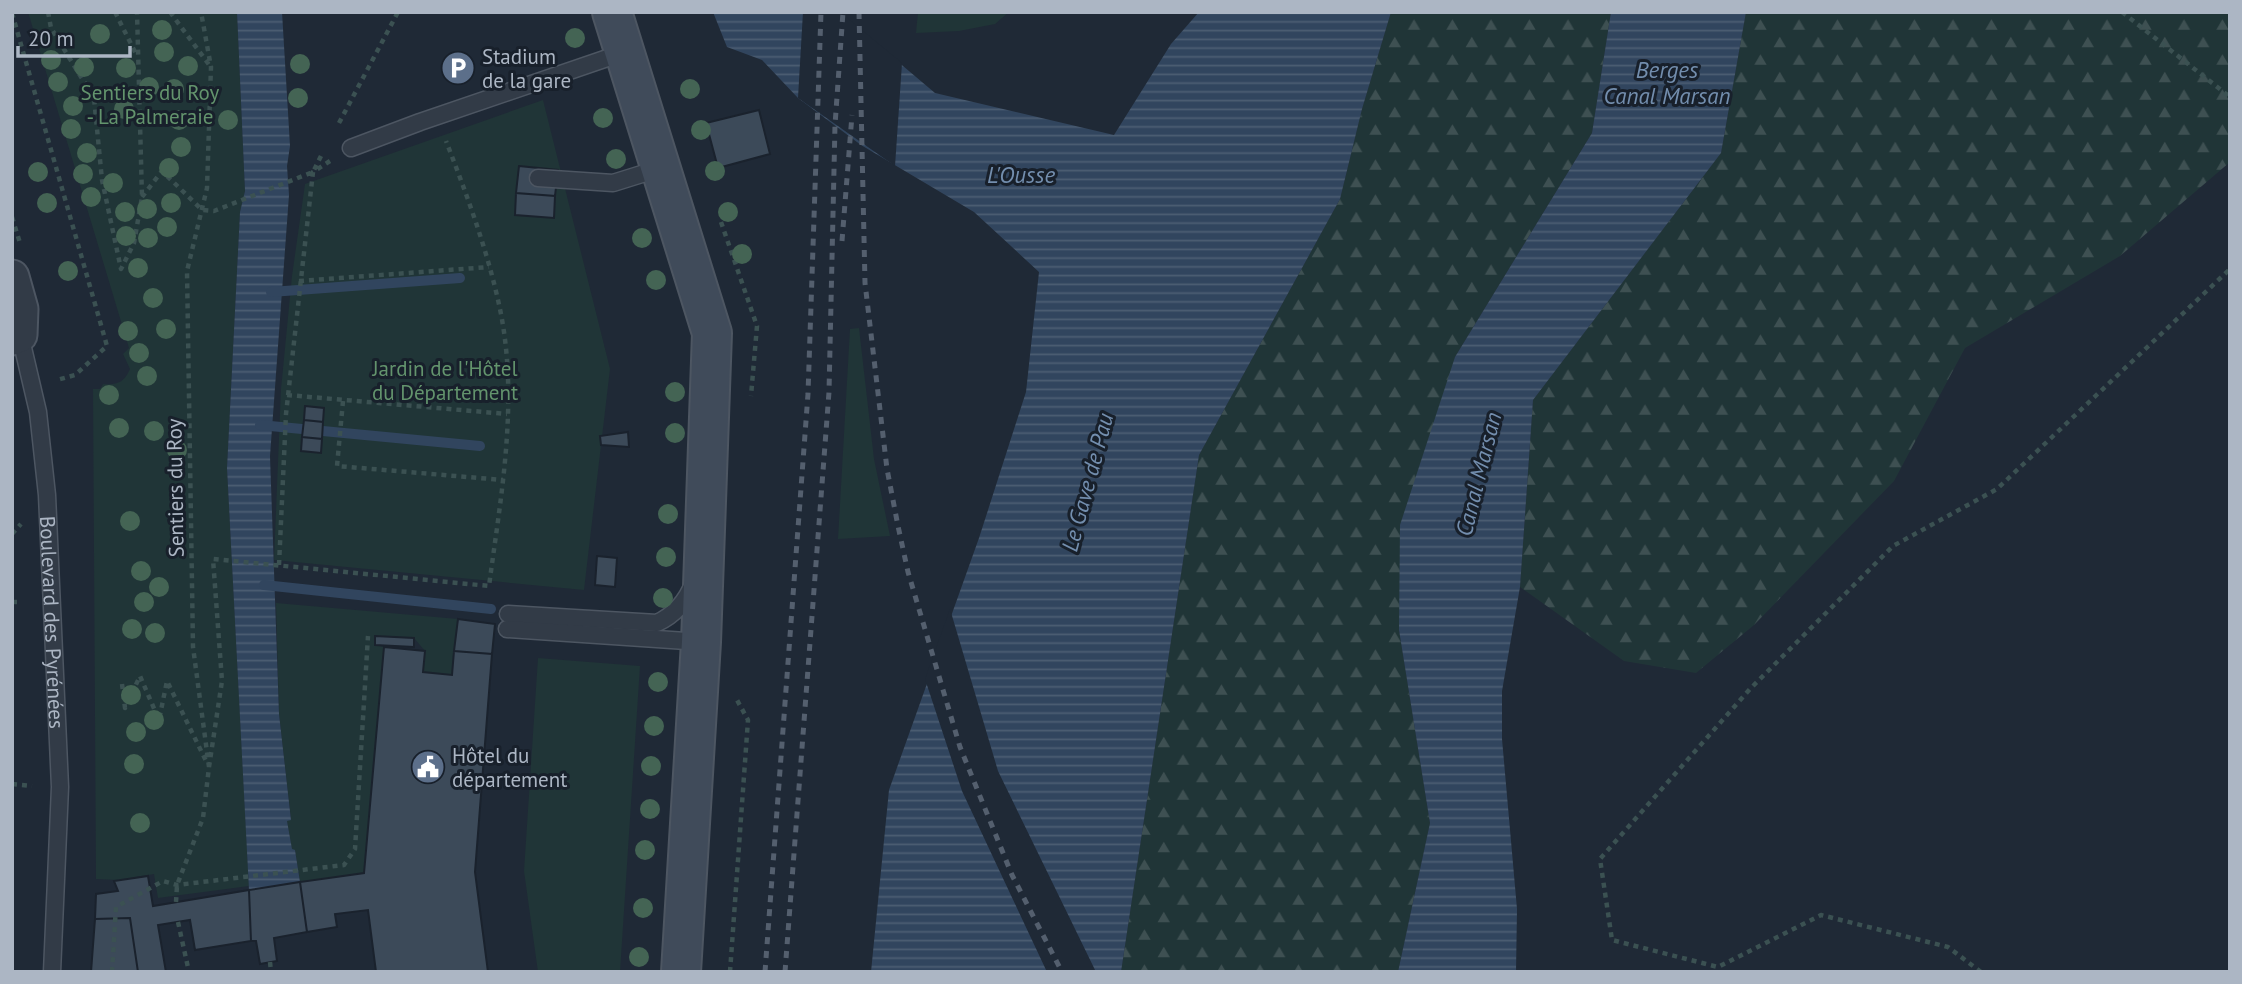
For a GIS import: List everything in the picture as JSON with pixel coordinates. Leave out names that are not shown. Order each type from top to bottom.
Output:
[{"type":"main road","points":[[612,12],[712,333],[701,642],[681,972]]},
{"type":"street","name":"Boulevard des Pyrénées","points":[[12,277],[21,309],[16,336]]},
{"type":"lane","points":[[351,148],[625,52]]},
{"type":"lane","points":[[538,178],[612,183],[661,168]]},
{"type":"lane","name":"Boulevard des Pyrénées","points":[[16,336],[33,387],[38,412],[47,495],[60,787],[52,972]]},
{"type":"lane","points":[[701,642],[507,622],[657,623],[670,617],[685,601],[703,551]]},
{"type":"path","points":[[48,12],[51,28],[94,98],[102,180],[121,269],[134,243],[142,197],[137,12]]},
{"type":"path","points":[[115,12],[138,57]]},
{"type":"path","points":[[170,12],[211,66]]},
{"type":"path","name":"Sentiers du Roy","points":[[176,902],[177,885],[203,818],[209,767],[193,647],[187,299],[187,271],[207,188],[211,66],[201,12]]},
{"type":"path","points":[[332,135],[398,12]]},
{"type":"path","points":[[2122,12],[2230,97]]},
{"type":"path","points":[[12,13],[107,346],[75,375],[33,387]]},
{"type":"path","points":[[209,767],[222,681],[214,559],[489,586],[503,480],[507,414],[508,384],[500,311],[489,267],[436,117]]},
{"type":"path","points":[[279,565],[287,395],[299,281],[313,172],[326,148]]},
{"type":"path","points":[[142,197],[162,171],[202,209],[214,211],[313,172],[351,148]]},
{"type":"path","points":[[299,281],[489,267]]},
{"type":"path","points":[[1981,972],[1948,947],[1821,915],[1718,967],[1612,940],[1600,859],[1749,690],[1893,545],[1997,489],[2230,269]]},
{"type":"path","points":[[287,395],[507,414]]},
{"type":"path","points":[[343,401],[337,466],[503,480]]},
{"type":"path","points":[[112,972],[116,907],[163,881],[177,885],[344,865],[355,849],[368,636]]},
{"type":"path","points":[[121,684],[125,708],[140,676],[159,720],[167,681],[209,767]]},
{"type":"path","points":[[178,922],[189,972]]},
{"type":"path","points":[[270,962],[271,972]]},
{"type":"green space","name":"Sentiers du Roy - La Palmeraie","points":[[28,12],[237,12],[245,191],[240,212],[227,468],[249,886],[158,898],[154,874],[118,880],[96,879],[93,389],[123,380],[130,369],[123,354],[129,348]]},
{"type":"green space","points":[[918,12],[1009,12],[995,24],[959,31],[916,33]]},
{"type":"green space","points":[[1391,12],[1611,12],[1592,133],[1455,357],[1399,630],[1430,823],[1398,972],[1121,972],[1199,455],[1340,199],[1362,109]]},
{"type":"green space","points":[[1746,12],[2230,12],[2230,162],[2120,256],[1965,348],[1894,481],[1754,625],[1696,673],[1624,661],[1520,587],[1533,400],[1721,153]]},
{"type":"green space","name":"Jardin de l'Hôtel du Département","points":[[543,100],[610,369],[584,590],[274,560],[281,389],[292,276],[305,184]]},
{"type":"green space","points":[[859,328],[874,459],[890,536],[838,539],[850,329]]},
{"type":"green space","points":[[276,603],[458,619],[452,675],[423,672],[425,651],[414,638],[375,636],[375,645],[384,647],[364,873],[300,882],[287,821],[291,819],[279,714]]},
{"type":"green space","points":[[538,658],[640,666],[620,972],[538,972],[524,871]]},
{"type":"water","points":[[237,12],[282,12],[290,146],[287,166],[289,195],[270,456],[279,714],[291,820],[287,821],[300,882],[249,890],[227,468],[240,212],[245,191]]},
{"type":"water","points":[[713,12],[839,12],[935,93],[1114,135],[1171,44],[1199,12],[1391,12],[1362,109],[1340,199],[1199,455],[1121,972],[871,972],[889,790],[979,538],[1026,392],[1039,272],[974,212],[861,145],[798,98],[762,60],[727,47]]},
{"type":"water","name":"Berges Canal Marsan","points":[[1611,12],[1746,12],[1721,153],[1533,400],[1520,587],[1502,691],[1502,739],[1517,909],[1516,972],[1398,972],[1430,823],[1399,630],[1400,525],[1455,357],[1592,133]]},
{"type":"pier","points":[[803,12],[840,12],[902,63],[895,166],[798,98]]},
{"type":"pier","points":[[950,609],[998,771],[1096,972],[1047,972],[962,791],[925,679]]},
{"type":"building","points":[[759,110],[770,154],[718,168],[706,123]]},
{"type":"building","points":[[519,166],[558,170],[555,196],[516,193]]},
{"type":"building","points":[[516,193],[555,196],[554,218],[515,215]]},
{"type":"building","points":[[305,406],[324,408],[323,422],[304,420]]},
{"type":"building","points":[[304,420],[323,422],[322,439],[302,437]]},
{"type":"building","points":[[628,432],[629,447],[601,445],[600,436]]},
{"type":"building","points":[[302,437],[322,439],[321,453],[301,451]]},
{"type":"building","points":[[597,556],[617,558],[615,587],[595,585]]},
{"type":"building","points":[[458,619],[495,624],[492,654],[454,651]]},
{"type":"building","points":[[375,636],[414,638],[414,647],[375,645]]},
{"type":"building","name":"Hôtel du département","points":[[384,647],[425,651],[423,672],[452,675],[454,651],[492,654],[475,872],[488,972],[376,972],[368,910],[335,914],[337,927],[307,932],[300,882],[364,873]]},
{"type":"building","points":[[148,876],[153,906],[249,890],[251,941],[195,950],[190,920],[158,925],[166,972],[138,972],[130,918],[95,919],[96,894],[118,891],[114,881]]},
{"type":"building","points":[[300,882],[307,932],[274,938],[277,961],[260,964],[256,941],[251,941],[249,890]]},
{"type":"building","points":[[130,918],[138,972],[91,972],[95,919]]},
{"type":"waterway","points":[[271,292],[460,278]]},
{"type":"waterway","points":[[260,425],[480,446]]},
{"type":"waterway","points":[[264,585],[491,609]]},
{"type":"railway","points":[[765,972],[808,394],[821,12]]},
{"type":"railway","points":[[785,972],[829,392],[835,125],[843,12]]},
{"type":"railway","points":[[859,12],[865,283],[887,469],[898,526],[908,572],[960,747],[1012,875],[1062,972]]},
{"type":"railway","points":[[842,241],[852,115]]},
{"type":"place","name":"Stadium de la gare","points":[[458,68]]},
{"type":"place","name":"Hôtel du département","points":[[428,767]]},
{"type":"water label","name":"L'Ousse","points":[[1021,174]]},
{"type":"water label","name":"Canal Marsan","points":[[1478,474]]},
{"type":"water label","name":"Le Gave de Pau","points":[[1087,482]]}]
